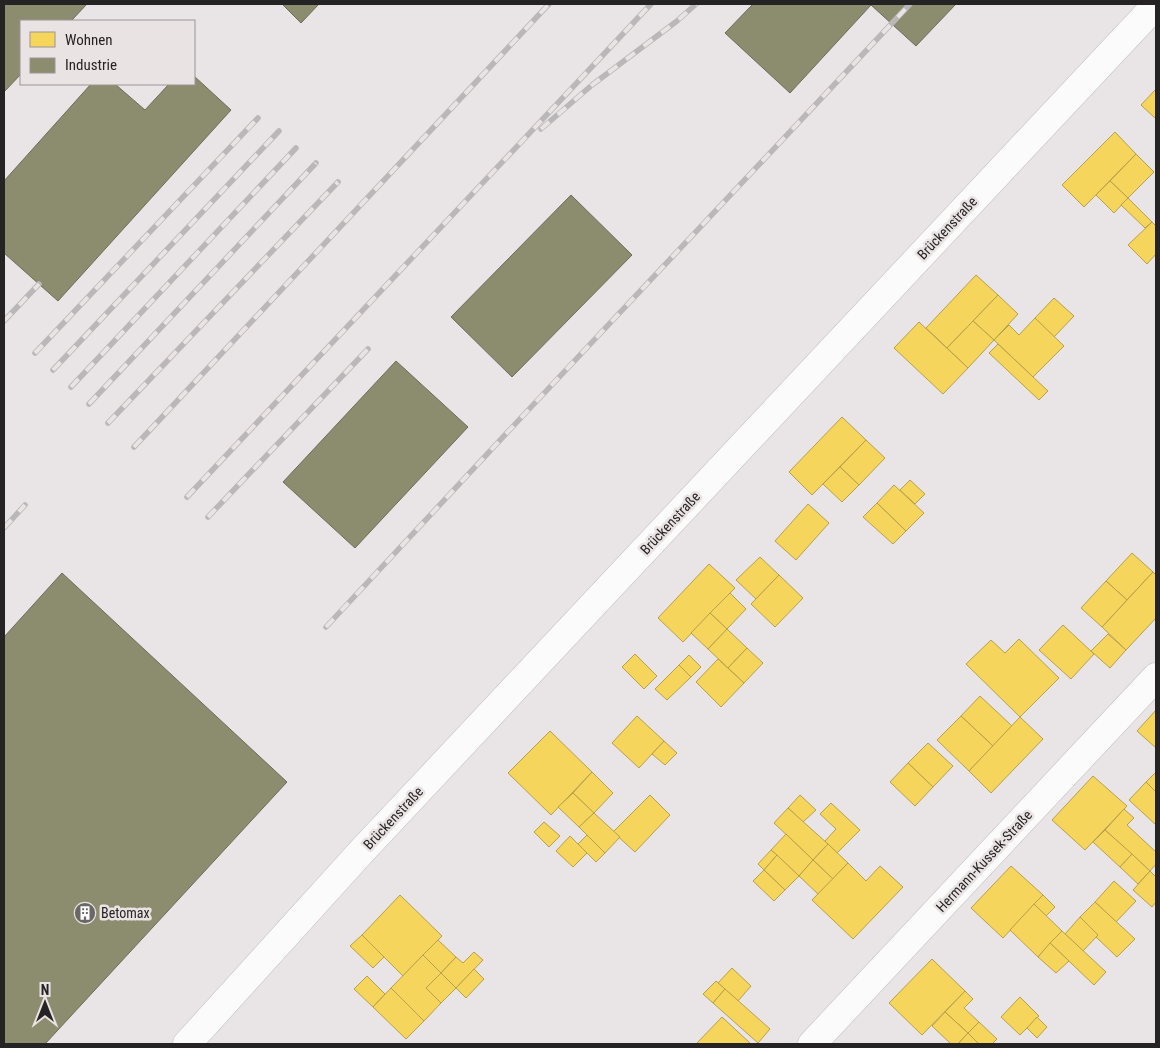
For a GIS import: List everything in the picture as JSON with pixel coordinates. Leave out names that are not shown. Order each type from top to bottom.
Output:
[{"type":"street","name":"Brückenstraße","points":[[187,1044],[361,852],[1156,5]]},
{"type":"street","name":"Hermann-Kussek-Straße","points":[[812,1044],[1156,677]]},
{"type":"building: Wohnen","points":[[1156,91],[1156,119],[1141,105]]},
{"type":"building: Wohnen","points":[[1115,132],[1136,154],[1084,207],[1062,185]]},
{"type":"building: Wohnen","points":[[1136,154],[1154,172],[1128,198],[1110,181]]},
{"type":"building: Wohnen","points":[[1110,181],[1128,198],[1114,213],[1096,195]]},
{"type":"building: Wohnen","points":[[1128,198],[1152,222],[1145,228],[1121,205]]},
{"type":"building: Wohnen","points":[[1152,222],[1156,226],[1156,254],[1147,264],[1128,245]]},
{"type":"building: Wohnen","points":[[976,275],[998,295],[947,348],[926,328]]},
{"type":"building: Wohnen","points":[[998,295],[1018,314],[994,340],[973,321]]},
{"type":"building: Wohnen","points":[[1054,298],[1074,316],[1054,337],[1035,318]]},
{"type":"building: Wohnen","points":[[1035,318],[1064,346],[1033,377],[994,340],[1009,325],[1019,335]]},
{"type":"building: Wohnen","points":[[973,321],[994,340],[968,368],[947,348]]},
{"type":"building: Wohnen","points":[[919,322],[968,368],[943,394],[894,348]]},
{"type":"building: Wohnen","points":[[998,344],[1048,391],[1039,400],[989,353]]},
{"type":"building: Wohnen","points":[[842,417],[866,440],[812,495],[789,472]]},
{"type":"building: Wohnen","points":[[866,440],[885,458],[859,485],[840,467]]},
{"type":"building: Wohnen","points":[[840,467],[859,485],[842,502],[823,484]]},
{"type":"building: Wohnen","points":[[910,480],[925,494],[915,504],[900,490]]},
{"type":"building: Wohnen","points":[[894,485],[924,513],[906,531],[877,503]]},
{"type":"building: Wohnen","points":[[877,503],[906,531],[893,544],[863,517]]},
{"type":"building: Wohnen","points":[[808,504],[829,523],[796,560],[775,541]]},
{"type":"building: Wohnen","points":[[1132,553],[1153,572],[1127,600],[1106,581]]},
{"type":"building: Wohnen","points":[[760,557],[779,575],[756,599],[736,580]]},
{"type":"building: Wohnen","points":[[709,564],[735,588],[683,642],[658,618]]},
{"type":"building: Wohnen","points":[[1153,572],[1156,575],[1156,618],[1126,650],[1102,627]]},
{"type":"building: Wohnen","points":[[779,575],[803,598],[775,627],[751,604]]},
{"type":"building: Wohnen","points":[[1106,581],[1127,600],[1102,627],[1081,608]]},
{"type":"building: Wohnen","points":[[730,593],[746,609],[727,629],[710,613]]},
{"type":"building: Wohnen","points":[[710,613],[727,629],[708,649],[691,633]]},
{"type":"building: Wohnen","points":[[1063,625],[1094,654],[1071,679],[1039,650]]},
{"type":"building: Wohnen","points":[[727,629],[747,648],[728,668],[708,649]]},
{"type":"building: Wohnen","points":[[1108,634],[1126,650],[1110,668],[1091,651]]},
{"type":"building: Wohnen","points":[[1019,639],[1059,678],[1020,717],[966,664],[991,640],[1005,653]]},
{"type":"building: Wohnen","points":[[747,648],[763,663],[744,683],[728,668]]},
{"type":"building: Wohnen","points":[[635,654],[657,676],[644,689],[622,667]]},
{"type":"building: Wohnen","points":[[689,655],[701,667],[691,677],[679,665]]},
{"type":"building: Wohnen","points":[[718,659],[744,683],[721,707],[696,682]]},
{"type":"building: Wohnen","points":[[679,665],[691,677],[667,700],[655,689]]},
{"type":"building: Wohnen","points":[[980,696],[1012,726],[993,746],[961,716]]},
{"type":"building: Wohnen","points":[[1156,710],[1156,748],[1137,731]]},
{"type":"building: Wohnen","points":[[637,716],[664,741],[639,768],[612,743]]},
{"type":"building: Wohnen","points":[[961,716],[993,746],[969,771],[937,740]]},
{"type":"building: Wohnen","points":[[1020,717],[1043,739],[991,793],[969,771]]},
{"type":"building: Wohnen","points":[[550,731],[592,772],[551,815],[508,773]]},
{"type":"building: Wohnen","points":[[664,741],[677,753],[665,765],[652,754]]},
{"type":"building: Wohnen","points":[[928,743],[953,766],[933,787],[908,763]]},
{"type":"building: Wohnen","points":[[908,763],[933,787],[915,806],[890,782]]},
{"type":"building: Wohnen","points":[[592,772],[613,793],[594,813],[573,793]]},
{"type":"building: Wohnen","points":[[1156,772],[1156,792],[1146,782]]},
{"type":"building: Wohnen","points":[[1093,776],[1127,806],[1085,850],[1052,820]]},
{"type":"building: Wohnen","points":[[1146,782],[1156,792],[1156,825],[1129,800]]},
{"type":"building: Wohnen","points":[[573,793],[594,813],[579,827],[558,807]]},
{"type":"building: Wohnen","points":[[650,795],[670,815],[635,852],[613,832]]},
{"type":"building: Wohnen","points":[[800,795],[816,810],[803,822],[788,808]]},
{"type":"building: Wohnen","points":[[831,803],[860,830],[837,853],[825,841],[836,829],[820,814]]},
{"type":"building: Wohnen","points":[[788,808],[828,844],[813,860],[774,823]]},
{"type":"building: Wohnen","points":[[1124,809],[1134,818],[1127,825],[1156,852],[1156,864],[1150,871],[1105,830]]},
{"type":"building: Wohnen","points":[[594,813],[620,837],[605,853],[579,827]]},
{"type":"building: Wohnen","points":[[544,822],[560,836],[549,847],[534,832]]},
{"type":"building: Wohnen","points":[[1105,830],[1132,854],[1120,867],[1093,842]]},
{"type":"building: Wohnen","points":[[786,834],[813,860],[799,876],[771,850]]},
{"type":"building: Wohnen","points":[[587,835],[605,853],[596,862],[578,844]]},
{"type":"building: Wohnen","points":[[570,836],[587,853],[573,867],[556,851]]},
{"type":"building: Wohnen","points":[[828,844],[848,863],[833,879],[813,860]]},
{"type":"building: Wohnen","points":[[771,850],[777,855],[764,870],[758,864]]},
{"type":"building: Wohnen","points":[[1132,854],[1150,871],[1138,884],[1120,867]]},
{"type":"building: Wohnen","points":[[777,855],[799,876],[785,890],[764,870]]},
{"type":"building: Wohnen","points":[[813,860],[833,879],[818,894],[799,876]]},
{"type":"building: Wohnen","points":[[848,863],[866,881],[880,866],[903,887],[853,939],[812,900]]},
{"type":"building: Wohnen","points":[[1011,866],[1043,895],[1003,938],[971,908]]},
{"type":"building: Wohnen","points":[[764,870],[785,890],[774,901],[753,881]]},
{"type":"building: Wohnen","points":[[1150,871],[1156,877],[1156,902],[1152,907],[1133,890]]},
{"type":"building: Wohnen","points":[[1114,881],[1136,901],[1116,922],[1095,902]]},
{"type":"building: Wohnen","points":[[400,895],[442,936],[403,976],[362,935]]},
{"type":"building: Wohnen","points":[[1043,895],[1055,907],[1046,916],[1034,904]]},
{"type":"building: Wohnen","points":[[1095,902],[1135,939],[1117,957],[1096,937],[1098,935],[1080,917]]},
{"type":"building: Wohnen","points":[[1034,904],[1062,931],[1038,957],[1010,930]]},
{"type":"building: Wohnen","points":[[1080,917],[1098,935],[1083,951],[1065,934]]},
{"type":"building: Wohnen","points":[[1062,931],[1106,972],[1094,985],[1050,943]]},
{"type":"building: Wohnen","points":[[362,935],[384,957],[373,968],[350,946]]},
{"type":"building: Wohnen","points":[[438,940],[456,957],[441,973],[423,955]]},
{"type":"building: Wohnen","points":[[1050,943],[1069,961],[1056,973],[1038,957]]},
{"type":"building: Wohnen","points":[[474,952],[483,960],[456,988],[441,973],[456,957],[463,963]]},
{"type":"building: Wohnen","points":[[423,955],[441,973],[426,988],[441,1003],[424,1021],[391,988]]},
{"type":"building: Wohnen","points":[[932,959],[965,991],[922,1035],[889,1003]]},
{"type":"building: Wohnen","points":[[732,968],[751,986],[738,1001],[718,983]]},
{"type":"building: Wohnen","points":[[474,969],[484,979],[466,998],[456,988]]},
{"type":"building: Wohnen","points":[[441,973],[456,988],[441,1003],[426,988]]},
{"type":"building: Wohnen","points":[[367,976],[385,994],[373,1007],[354,989]]},
{"type":"building: Wohnen","points":[[716,981],[725,989],[713,1003],[703,994]]},
{"type":"building: Wohnen","points":[[391,988],[424,1021],[406,1039],[373,1007]]},
{"type":"building: Wohnen","points":[[725,989],[770,1029],[758,1043],[713,1003]]},
{"type":"building: Wohnen","points":[[965,991],[973,999],[964,1008],[979,1022],[968,1033],[945,1012]]},
{"type":"building: Wohnen","points":[[1020,997],[1039,1016],[1020,1035],[1001,1017]]},
{"type":"building: Wohnen","points":[[945,1012],[968,1033],[958,1044],[951,1044],[932,1026]]},
{"type":"building: Wohnen","points":[[722,1017],[751,1044],[696,1044]]},
{"type":"building: Wohnen","points":[[1037,1017],[1047,1027],[1037,1038],[1027,1028]]},
{"type":"building: Wohnen","points":[[979,1022],[997,1039],[992,1044],[979,1044],[968,1033]]},
{"type":"building: Wohnen","points":[[968,1033],[979,1044],[958,1044]]},
{"type":"building: Industrie","points":[[4,4],[87,4],[72,20],[20,20],[20,75],[4,92]]},
{"type":"building: Industrie","points":[[282,4],[319,4],[301,23]]},
{"type":"building: Industrie","points":[[753,4],[956,4],[916,46],[871,5],[790,93],[725,33]]},
{"type":"building: Industrie","points":[[195,77],[231,110],[58,301],[4,253],[4,181],[90,85],[116,85],[145,110],[168,85],[195,85]]},
{"type":"building: Industrie","points":[[571,195],[632,255],[512,377],[451,317]]},
{"type":"building: Industrie","points":[[396,361],[468,427],[355,548],[283,482]]},
{"type":"building: Industrie","name":"Betomax","points":[[62,573],[287,782],[45,1044],[4,1044],[4,637]]},
{"type":"railway","points":[[134,447],[549,4]]},
{"type":"railway","points":[[187,497],[651,4]]},
{"type":"railway","points":[[541,129],[592,85],[677,21],[696,4]]},
{"type":"railway","points":[[326,627],[910,4]]},
{"type":"railway","points":[[35,353],[258,118]]},
{"type":"railway","points":[[53,370],[279,131]]},
{"type":"railway","points":[[71,387],[296,148]]},
{"type":"railway","points":[[89,404],[316,163]]},
{"type":"railway","points":[[108,423],[338,182]]},
{"type":"railway","points":[[4,321],[39,284]]},
{"type":"railway","points":[[208,517],[368,349]]},
{"type":"railway","points":[[4,528],[25,505]]},
{"type":"place","name":"Betomax","points":[[85,913]]}]
